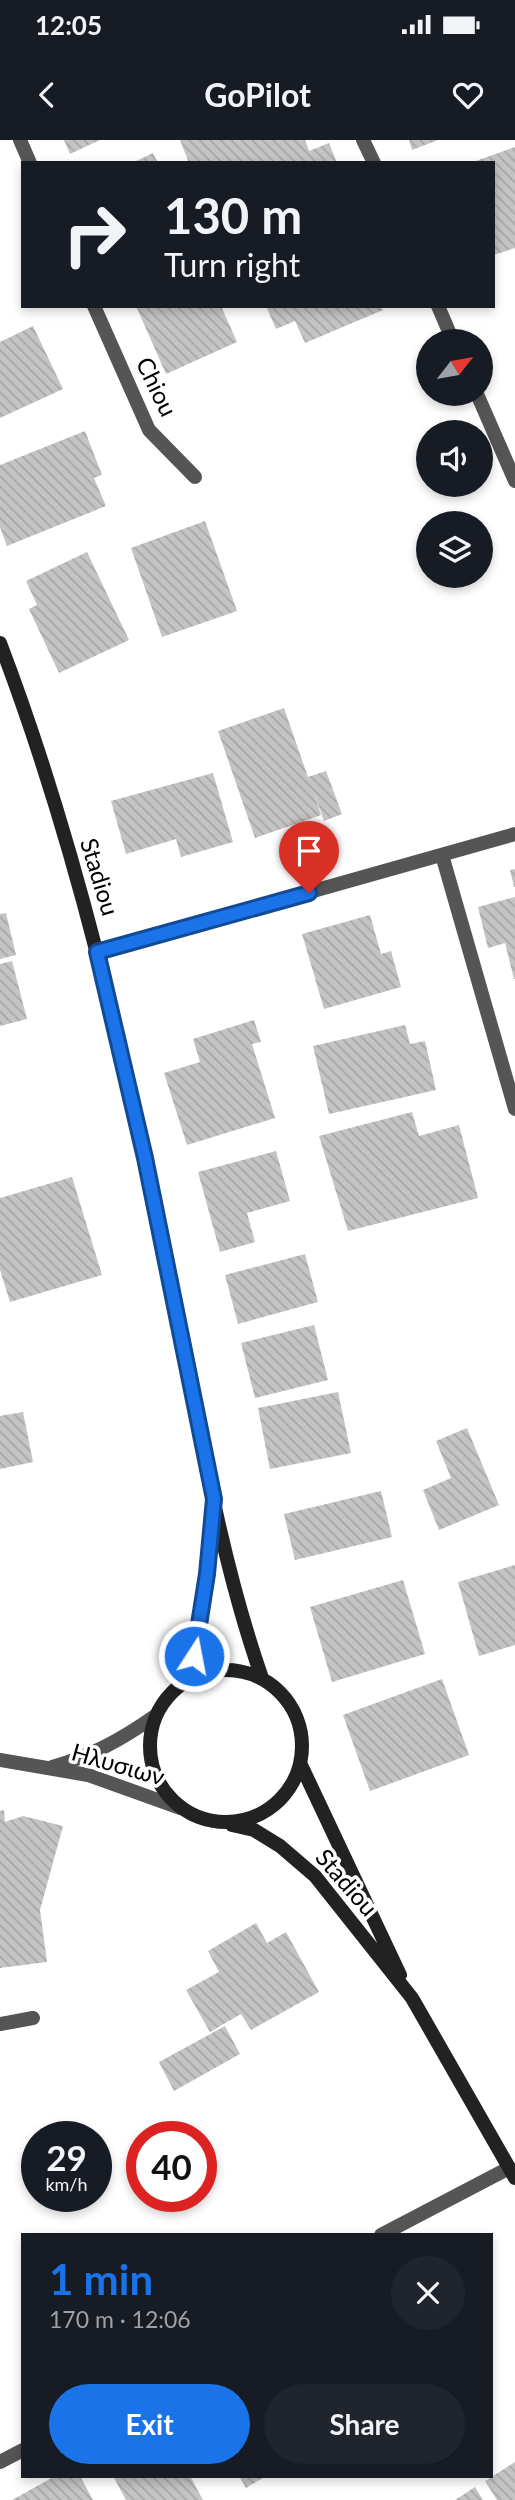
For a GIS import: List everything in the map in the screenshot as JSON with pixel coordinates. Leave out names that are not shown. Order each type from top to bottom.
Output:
[{"type":"street","points":[[20,140],[29,161]]},
{"type":"street","points":[[363,140],[373,161]]},
{"type":"street","name":"Chiou","points":[[95,308],[149,430],[195,477]]},
{"type":"street","points":[[439,308],[448,329]]},
{"type":"street","points":[[482,406],[515,481]]},
{"type":"street","name":"Stadiou","points":[[0,643],[22,701],[97,952],[145,1158],[225,1559],[262,1678]]},
{"type":"street","points":[[97,952],[515,834]]},
{"type":"street","points":[[442,855],[515,1109]]},
{"type":"street","name":"Stadiou","points":[[189,1679],[207,1574],[214,1499]]},
{"type":"street","points":[[212,1670],[238,1670],[262,1678],[282,1693],[296,1714],[303,1739],[301,1765],[291,1788],[275,1807],[252,1819],[227,1824],[202,1819],[180,1808],[163,1789],[152,1766],[149,1741],[155,1716],[169,1694],[189,1679],[212,1670]]},
{"type":"street","name":"Ηλυσιων","points":[[44,1769],[86,1757],[121,1741],[155,1716]]},
{"type":"street","name":"Ηλυσιων","points":[[0,1760],[88,1775],[132,1788],[180,1808]]},
{"type":"street","name":"Stadiou","points":[[301,1765],[412,1998],[512,2173]]},
{"type":"street","name":"Stadiou","points":[[227,1824],[254,1830],[280,1846],[315,1876],[412,1998]]},
{"type":"street","points":[[0,2024],[33,2018]]},
{"type":"street","points":[[385,2233],[512,2173]]},
{"type":"street","points":[[0,2462],[21,2451]]},
{"type":"building","points":[[64,140],[100,140],[70,154]]},
{"type":"building","points":[[180,140],[305,140],[309,151],[329,143],[336,161],[188,161]]},
{"type":"building","points":[[409,140],[438,140],[412,150]]},
{"type":"building","points":[[515,147],[515,248],[495,255],[495,161],[476,161]]},
{"type":"building","points":[[153,153],[157,161],[136,161]]},
{"type":"building","points":[[137,308],[222,308],[237,342],[166,374]]},
{"type":"building","points":[[267,308],[383,310],[305,343],[295,321],[276,329]]},
{"type":"building","points":[[33,326],[63,389],[0,418],[0,342]]},
{"type":"building","points":[[85,431],[102,475],[94,478],[106,506],[7,546],[0,527],[0,465]]},
{"type":"building","points":[[205,521],[237,611],[162,637],[131,548]]},
{"type":"building","points":[[87,552],[129,640],[59,673],[29,609],[37,605],[26,581]]},
{"type":"building","points":[[284,708],[308,777],[326,771],[342,814],[324,821],[314,792],[321,815],[255,838],[218,731]]},
{"type":"building","points":[[213,773],[233,842],[181,857],[176,839],[126,854],[111,801]]},
{"type":"building","points":[[515,869],[515,887],[514,887],[510,870]]},
{"type":"building","points":[[515,897],[514,979],[505,943],[488,948],[478,907]]},
{"type":"building","points":[[6,913],[16,955],[0,959],[0,914]]},
{"type":"building","points":[[370,915],[381,954],[391,951],[401,987],[324,1009],[302,934]]},
{"type":"building","points":[[12,961],[27,1019],[0,1026],[0,964]]},
{"type":"building","points":[[254,1020],[261,1042],[252,1044],[275,1118],[187,1145],[164,1073],[200,1062],[193,1039]]},
{"type":"building","points":[[405,1025],[410,1044],[425,1041],[436,1090],[329,1114],[313,1046]]},
{"type":"building","points":[[412,1112],[419,1136],[459,1125],[478,1198],[348,1231],[319,1136]]},
{"type":"building","points":[[276,1151],[290,1201],[247,1213],[255,1242],[220,1252],[198,1172]]},
{"type":"building","points":[[72,1177],[102,1275],[10,1302],[0,1270],[0,1198]]},
{"type":"building","points":[[305,1254],[318,1302],[238,1324],[225,1275]]},
{"type":"building","points":[[314,1325],[328,1380],[255,1398],[241,1343]]},
{"type":"building","points":[[338,1392],[351,1453],[270,1469],[258,1408]]},
{"type":"building","points":[[23,1412],[33,1462],[0,1469],[0,1416]]},
{"type":"building","points":[[467,1428],[499,1505],[439,1530],[423,1490],[451,1478],[436,1441]]},
{"type":"building","points":[[381,1491],[392,1537],[295,1560],[284,1514]]},
{"type":"building","points":[[515,1565],[515,1645],[479,1656],[458,1582]]},
{"type":"building","points":[[403,1580],[425,1654],[332,1682],[310,1607]]},
{"type":"building","points":[[442,1679],[469,1755],[370,1791],[343,1715]]},
{"type":"building","points":[[4,1810],[5,1822],[23,1816],[63,1826],[40,1910],[47,1962],[0,1968],[0,1811]]},
{"type":"building","points":[[256,1923],[267,1943],[286,1932],[319,1992],[251,2030],[241,2014],[210,2032],[186,1990],[219,1972],[208,1951]]},
{"type":"building","points":[[225,2026],[240,2054],[174,2091],[159,2062]]},
{"type":"building","points":[[515,2462],[515,2500],[497,2500],[485,2481]]},
{"type":"building","points":[[51,2478],[81,2478],[93,2500],[12,2500]]},
{"type":"building","points":[[114,2478],[191,2478],[203,2500],[126,2500]]},
{"type":"building","points":[[240,2478],[263,2478],[246,2488]]},
{"type":"building","points":[[475,2487],[483,2500],[455,2500]]},
{"type":"route","points":[[194,1656],[207,1574],[214,1499],[145,1158],[97,952],[309,893]]}]
